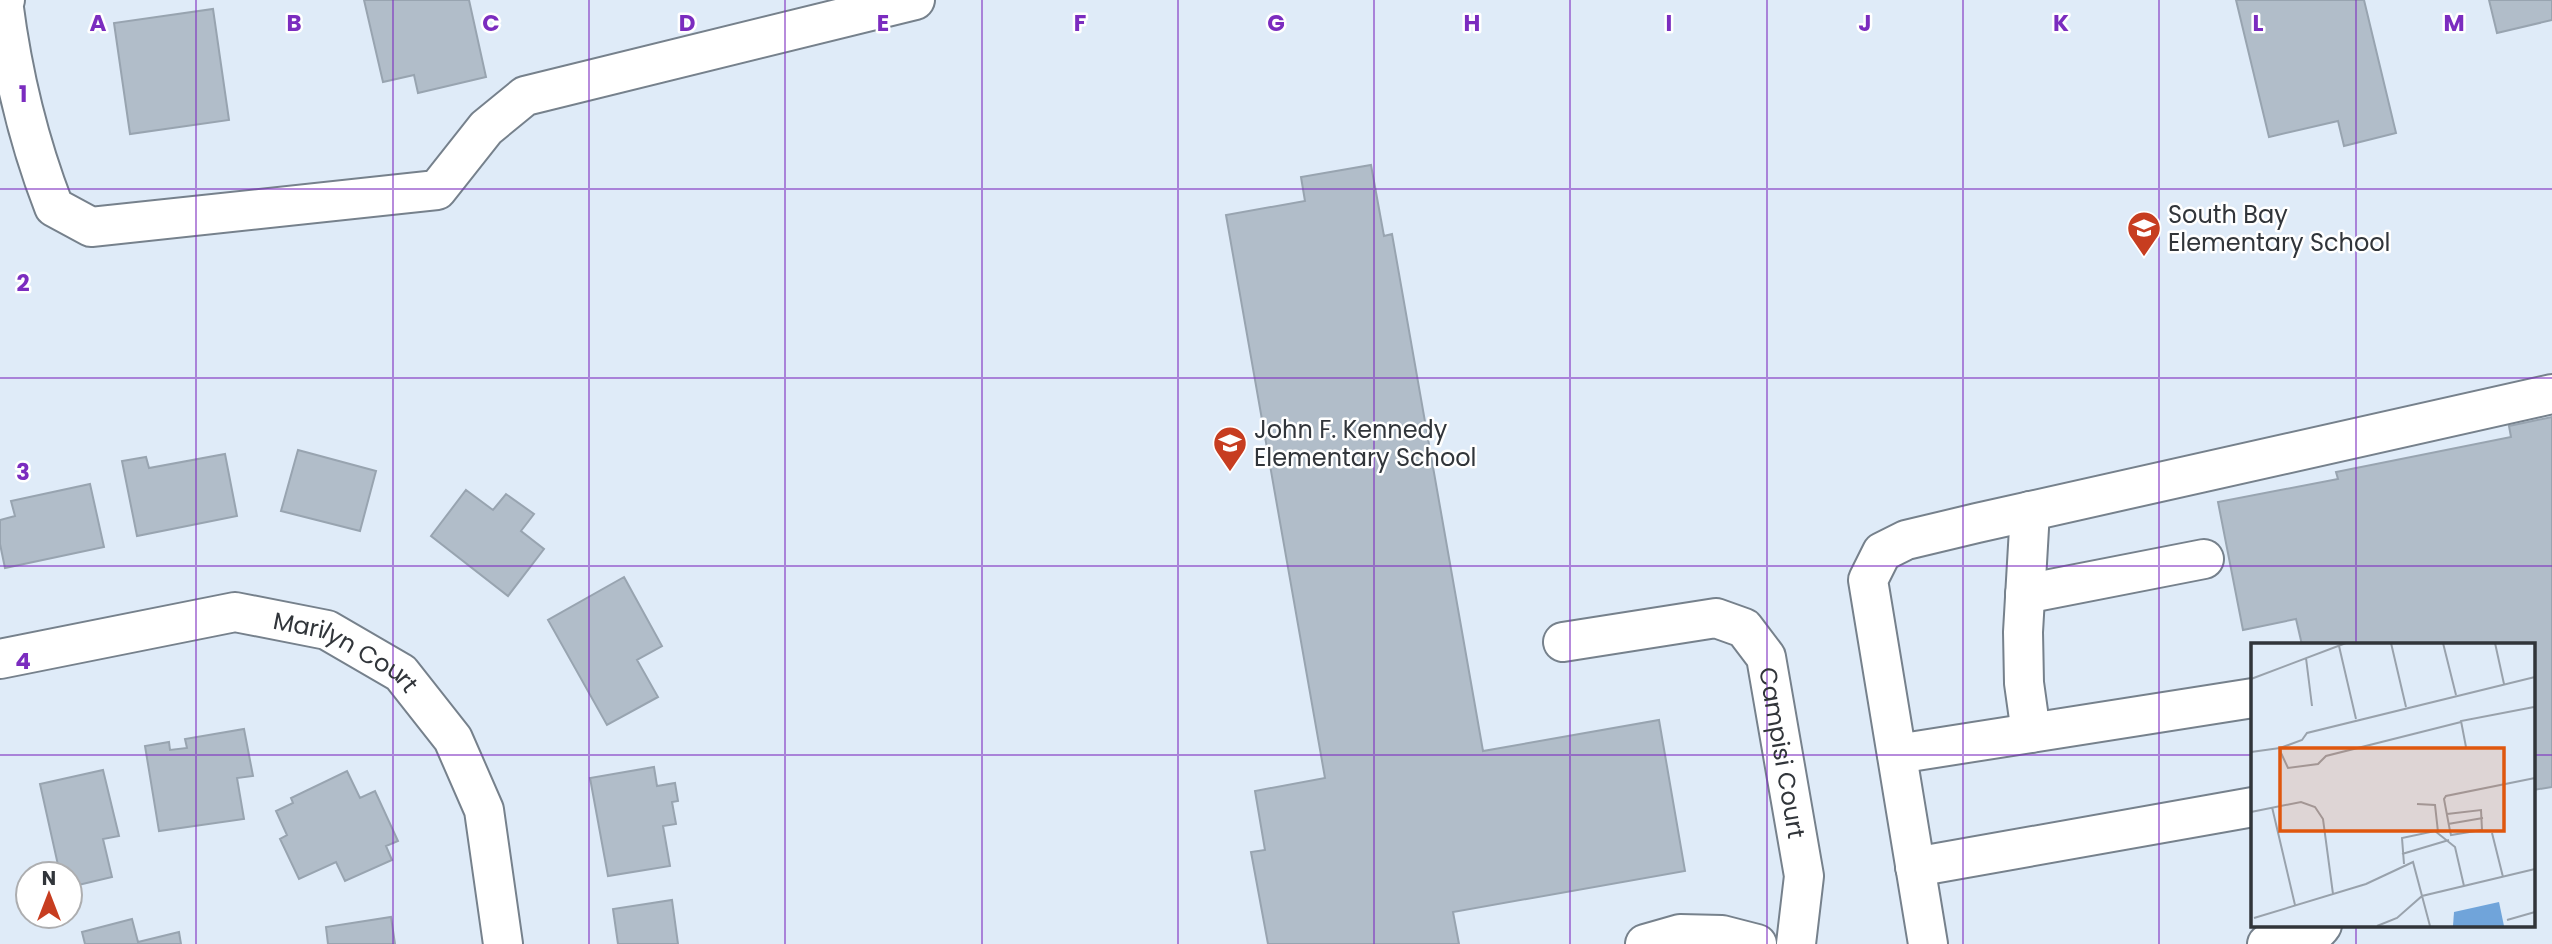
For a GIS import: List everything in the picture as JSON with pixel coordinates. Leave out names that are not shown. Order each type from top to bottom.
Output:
[{"type":"street","points":[[2,1],[11,63],[36,161],[54,207],[91,227],[437,190],[486,128],[525,96],[915,0]]},
{"type":"street","points":[[1928,944],[1868,580],[1882,551],[1906,540],[2552,394]]},
{"type":"street","points":[[2030,511],[2025,594],[2024,683],[2031,733]]},
{"type":"street","points":[[2025,594],[2204,559]]},
{"type":"street","name":"Marilyn Court","points":[[0,659],[235,612],[327,629],[401,673],[453,739],[484,810],[503,944]]},
{"type":"street","name":"Campisi Court","points":[[1563,642],[1716,618],[1744,628],[1766,657],[1804,876],[1796,944]]},
{"type":"street","points":[[1897,754],[2251,698]]},
{"type":"street","points":[[1915,867],[2251,807]]},
{"type":"street","points":[[2267,944],[2301,939],[2321,926]]},
{"type":"street","points":[[1645,944],[1680,934],[1723,935],[1757,944]]},
{"type":"building","points":[[364,0],[469,0],[486,77],[418,93],[414,75],[383,82]]},
{"type":"building","points":[[2236,0],[2364,0],[2396,133],[2344,146],[2338,121],[2269,137]]},
{"type":"building","points":[[2489,0],[2552,0],[2552,20],[2497,33]]},
{"type":"building","points":[[213,9],[229,120],[130,134],[114,23]]},
{"type":"building","points":[[1371,165],[1384,236],[1392,234],[1483,751],[1659,720],[1685,871],[1453,912],[1459,944],[1268,944],[1251,852],[1265,850],[1255,791],[1325,778],[1226,215],[1305,201],[1301,177]]},
{"type":"building","points":[[2552,417],[2552,787],[2534,790],[2534,643],[2302,643],[2296,619],[2243,630],[2218,502],[2338,479],[2336,472],[2511,437],[2509,426]]},
{"type":"building","points":[[298,450],[376,471],[360,531],[281,511]]},
{"type":"building","points":[[225,454],[237,516],[137,536],[122,461],[146,457],[149,468]]},
{"type":"building","points":[[90,484],[104,547],[5,568],[0,544],[0,520],[15,516],[11,501]]},
{"type":"building","points":[[466,490],[493,510],[506,494],[534,514],[521,531],[544,549],[508,596],[431,536]]},
{"type":"building","points":[[624,577],[662,646],[637,660],[658,697],[607,725],[548,620]]},
{"type":"building","points":[[244,729],[253,776],[237,778],[244,819],[159,831],[145,746],[169,742],[170,750],[187,748],[185,739]]},
{"type":"building","points":[[654,767],[657,786],[675,783],[678,801],[672,802],[676,824],[663,826],[670,866],[608,876],[590,778]]},
{"type":"building","points":[[103,770],[119,836],[103,839],[112,877],[84,884],[84,860],[57,860],[40,784]]},
{"type":"building","points":[[347,771],[360,798],[375,791],[398,841],[386,846],[392,860],[345,881],[336,862],[299,879],[280,839],[287,835],[276,811],[293,803],[291,798]]},
{"type":"building","points":[[672,900],[678,944],[618,944],[613,909]]},
{"type":"building","points":[[391,917],[395,944],[328,944],[326,927]]},
{"type":"building","points":[[132,919],[138,942],[179,932],[181,944],[85,944],[82,932]]},
{"type":"place","name":"South Bay Elementary School","points":[[2144,258]]},
{"type":"place","name":"John F. Kennedy Elementary School","points":[[1230,473]]}]
